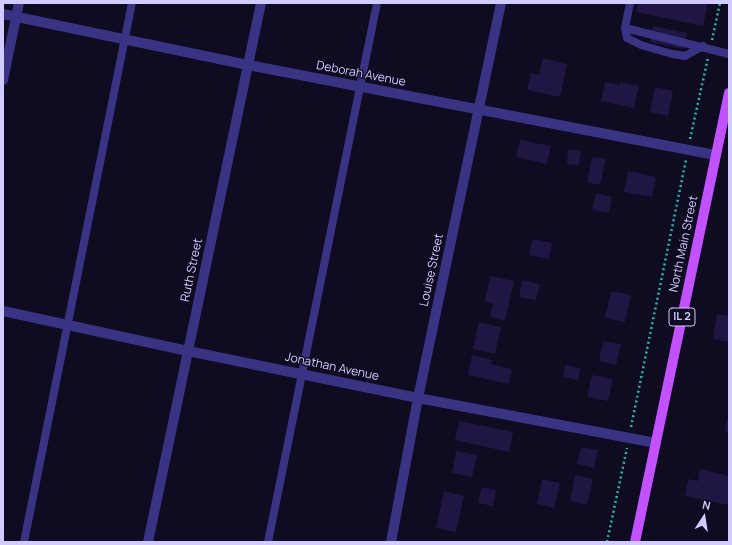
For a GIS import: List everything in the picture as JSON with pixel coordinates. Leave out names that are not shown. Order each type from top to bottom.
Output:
[{"type":"main road","name":"North Main Street","points":[[635,542],[729,93]]},
{"type":"street","points":[[3,80],[19,3]]},
{"type":"street","name":"Ruth Street","points":[[148,542],[261,3]]},
{"type":"street","name":"Louise Street","points":[[390,542],[418,398],[501,3]]},
{"type":"street","name":"Deborah Avenue","points":[[3,14],[248,65],[715,155]]},
{"type":"street","name":"Jonathan Avenue","points":[[3,311],[302,375],[656,443]]},
{"type":"lane","points":[[24,542],[132,3]]},
{"type":"lane","points":[[268,542],[377,3]]},
{"type":"lane","points":[[630,3],[625,28],[627,38],[672,54],[685,56],[706,47]]},
{"type":"lane","points":[[625,28],[706,47],[729,54]]},
{"type":"path","points":[[691,134],[706,47],[720,3]]},
{"type":"path","points":[[607,542],[684,167]]},
{"type":"building","points":[[638,3],[708,3],[703,26],[636,12]]},
{"type":"building","points":[[653,26],[687,33],[684,49],[650,42]]},
{"type":"building","points":[[543,58],[567,64],[560,97],[527,90],[531,73],[539,75]]},
{"type":"building","points":[[605,82],[620,85],[620,82],[639,86],[634,108],[601,101]]},
{"type":"building","points":[[655,87],[673,91],[668,116],[650,112]]},
{"type":"building","points":[[520,140],[551,146],[547,164],[516,157]]},
{"type":"building","points":[[568,149],[581,151],[579,165],[567,164]]},
{"type":"building","points":[[592,157],[606,159],[600,185],[587,182]]},
{"type":"building","points":[[628,171],[656,177],[652,197],[624,192]]},
{"type":"building","points":[[596,193],[612,197],[609,213],[592,210]]},
{"type":"building","points":[[532,239],[552,243],[549,259],[529,255]]},
{"type":"building","points":[[490,276],[514,281],[505,321],[490,317],[493,304],[485,302]]},
{"type":"building","points":[[522,280],[540,284],[536,300],[519,297]]},
{"type":"building","points":[[611,291],[631,295],[625,322],[605,318]]},
{"type":"building","points":[[717,314],[729,316],[729,342],[713,339]]},
{"type":"building","points":[[479,322],[501,327],[495,354],[473,349]]},
{"type":"building","points":[[603,341],[621,344],[616,365],[599,361]]},
{"type":"building","points":[[472,355],[492,360],[491,364],[512,369],[509,384],[468,375]]},
{"type":"building","points":[[565,365],[580,368],[578,380],[563,377]]},
{"type":"building","points":[[592,375],[613,379],[608,401],[587,397]]},
{"type":"building","points":[[729,416],[729,432],[725,431]]},
{"type":"building","points":[[459,421],[513,432],[509,452],[455,440]]},
{"type":"building","points":[[581,447],[598,450],[594,468],[577,464]]},
{"type":"building","points":[[456,451],[477,455],[472,477],[452,473]]},
{"type":"building","points":[[700,469],[729,476],[729,505],[685,496],[688,479],[698,481]]},
{"type":"building","points":[[575,475],[593,479],[587,505],[570,501]]},
{"type":"building","points":[[542,479],[560,483],[554,508],[537,504]]},
{"type":"building","points":[[482,487],[496,490],[493,506],[478,503]]},
{"type":"building","points":[[444,491],[464,496],[456,532],[436,528]]}]
